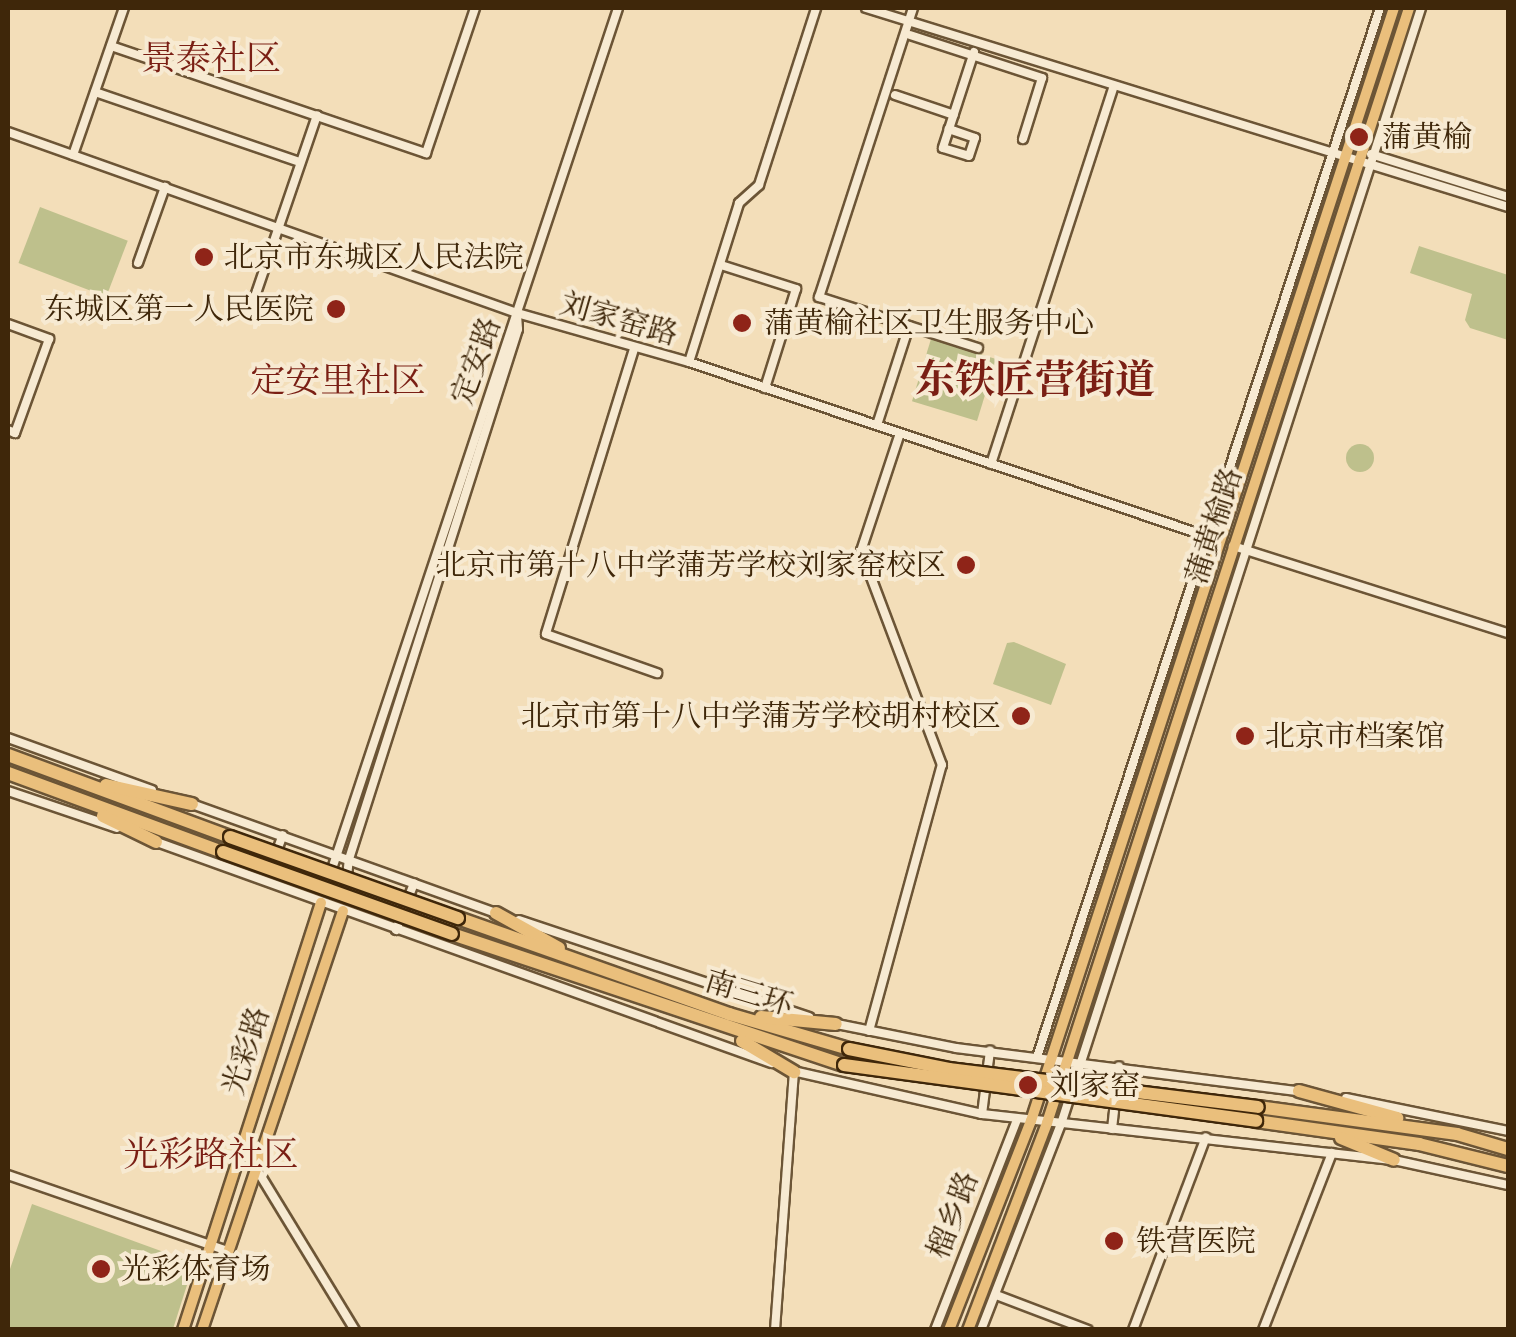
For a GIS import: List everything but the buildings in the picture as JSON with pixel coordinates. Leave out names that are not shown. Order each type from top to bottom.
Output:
[{"type":"highway","name":"南三环","points":[[8,756],[728,1014],[850,1049],[949,1069],[1257,1114],[1508,1166]]},
{"type":"highway","name":"南三环","points":[[8,773],[722,1029],[844,1065],[946,1084],[1457,1134],[1508,1149]]},
{"type":"highway","points":[[55,773],[192,804]]},
{"type":"highway","points":[[38,784],[156,842]]},
{"type":"highway","points":[[496,913],[596,968]]},
{"type":"highway","points":[[728,1014],[836,1024]]},
{"type":"highway","points":[[722,1029],[794,1072]]},
{"type":"highway","points":[[1299,1091],[1457,1134]]},
{"type":"highway","points":[[1325,1131],[1394,1160]]},
{"type":"main road","name":"蒲黄榆路","points":[[1052,1058],[1394,8]]},
{"type":"main road","name":"蒲黄榆路","points":[[1047,1123],[1409,8]]},
{"type":"main road","name":"光彩路","points":[[183,1330],[320,903]]},
{"type":"main road","name":"光彩路","points":[[202,1330],[343,911]]},
{"type":"main road","name":"榴乡路","points":[[949,1330],[1052,1058]]},
{"type":"main road","name":"榴乡路","points":[[968,1330],[1047,1123]]},
{"type":"street","points":[[73,155],[124,8]]},
{"type":"street","points":[[111,46],[426,153],[475,8]]},
{"type":"street","points":[[518,312],[618,8]]},
{"type":"street","points":[[690,362],[740,203],[759,184],[816,8]]},
{"type":"street","points":[[866,8],[1332,155],[1362,156],[1508,207]]},
{"type":"street","points":[[914,8],[820,297],[978,348]]},
{"type":"street","points":[[1037,1057],[1380,8]]},
{"type":"street","points":[[981,1330],[1061,1124],[1420,8]]},
{"type":"street","points":[[910,35],[1042,78],[1023,139]]},
{"type":"street","points":[[949,129],[977,43]]},
{"type":"street","points":[[992,464],[1113,88]]},
{"type":"street","points":[[95,92],[300,162]]},
{"type":"street","points":[[895,94],[954,115]]},
{"type":"street","points":[[249,314],[317,115]]},
{"type":"street","name":"刘家窑路","points":[[8,132],[518,312],[634,349],[690,362],[1222,541]]},
{"type":"street","points":[[1374,160],[1508,198]]},
{"type":"street","points":[[138,263],[165,186]]},
{"type":"street","points":[[721,265],[796,290],[765,388]]},
{"type":"street","name":"定安路","points":[[320,903],[518,312]]},
{"type":"street","name":"定安路","points":[[343,911],[349,859],[518,329],[518,312]]},
{"type":"street","points":[[8,324],[50,339],[15,433],[8,430]]},
{"type":"street","points":[[877,426],[909,326]]},
{"type":"street","points":[[634,349],[546,634],[657,672]]},
{"type":"street","points":[[869,1031],[942,766],[861,551],[900,433]]},
{"type":"street","points":[[1234,546],[1508,633]]},
{"type":"street","points":[[8,738],[496,913],[836,1024],[990,1051],[1299,1091],[1508,1131]]},
{"type":"street","points":[[1126,784],[1143,778]]},
{"type":"street","points":[[8,790],[794,1072],[1017,1120],[1394,1160],[1508,1185]]},
{"type":"street","points":[[265,883],[283,835]]},
{"type":"street","points":[[396,930],[414,883]]},
{"type":"street","points":[[982,1114],[990,1051]]},
{"type":"street","points":[[1112,1129],[1119,1066]]},
{"type":"street","points":[[775,1330],[794,1072]]},
{"type":"street","name":"榴乡路","points":[[935,1330],[1017,1120]]},
{"type":"street","points":[[1132,1330],[1206,1138]]},
{"type":"street","points":[[1264,1330],[1332,1152]]},
{"type":"street","points":[[256,1168],[355,1330]]},
{"type":"street","points":[[8,1174],[228,1251]]},
{"type":"street","points":[[996,1295],[1088,1330]]},
{"type":"green space","points":[[40,207],[128,241],[106,297],[18,263]]},
{"type":"green space","points":[[1419,246],[1508,275],[1508,340],[1470,328],[1465,320],[1472,294],[1410,273]]},
{"type":"green space","points":[[931,339],[996,359],[977,421],[912,401]]},
{"type":"green space","points":[[1360,444],[1370,448],[1374,458],[1370,468],[1360,472],[1350,468],[1346,458],[1350,448]]},
{"type":"green space","points":[[1014,642],[1066,664],[1051,705],[993,684],[1007,643]]},
{"type":"green space","name":"光彩体育场","points":[[32,1204],[194,1263],[173,1329],[8,1329],[8,1275]]},
{"type":"place","name":"蒲黄榆","points":[[1359,137]]},
{"type":"place","name":"北京市东城区人民法院","points":[[204,257]]},
{"type":"place","name":"东城区第一人民医院","points":[[336,309]]},
{"type":"place","name":"蒲黄榆社区卫生服务中心","points":[[742,323]]},
{"type":"place","name":"北京市第十八中学蒲芳学校刘家窑校区","points":[[966,565]]},
{"type":"place","name":"北京市第十八中学蒲芳学校胡村校区","points":[[1021,716]]},
{"type":"place","name":"北京市档案馆","points":[[1245,736]]},
{"type":"place","name":"刘家窑","points":[[1028,1085]]},
{"type":"place","name":"铁营医院","points":[[1114,1241]]},
{"type":"place","name":"光彩体育场","points":[[101,1269]]},
{"type":"district","name":"景泰社区","points":[[211,58]]},
{"type":"district","name":"定安里社区","points":[[338,380]]},
{"type":"district","name":"东铁匠营街道","points":[[1035,380]]},
{"type":"district","name":"光彩路社区","points":[[211,1154]]}]
